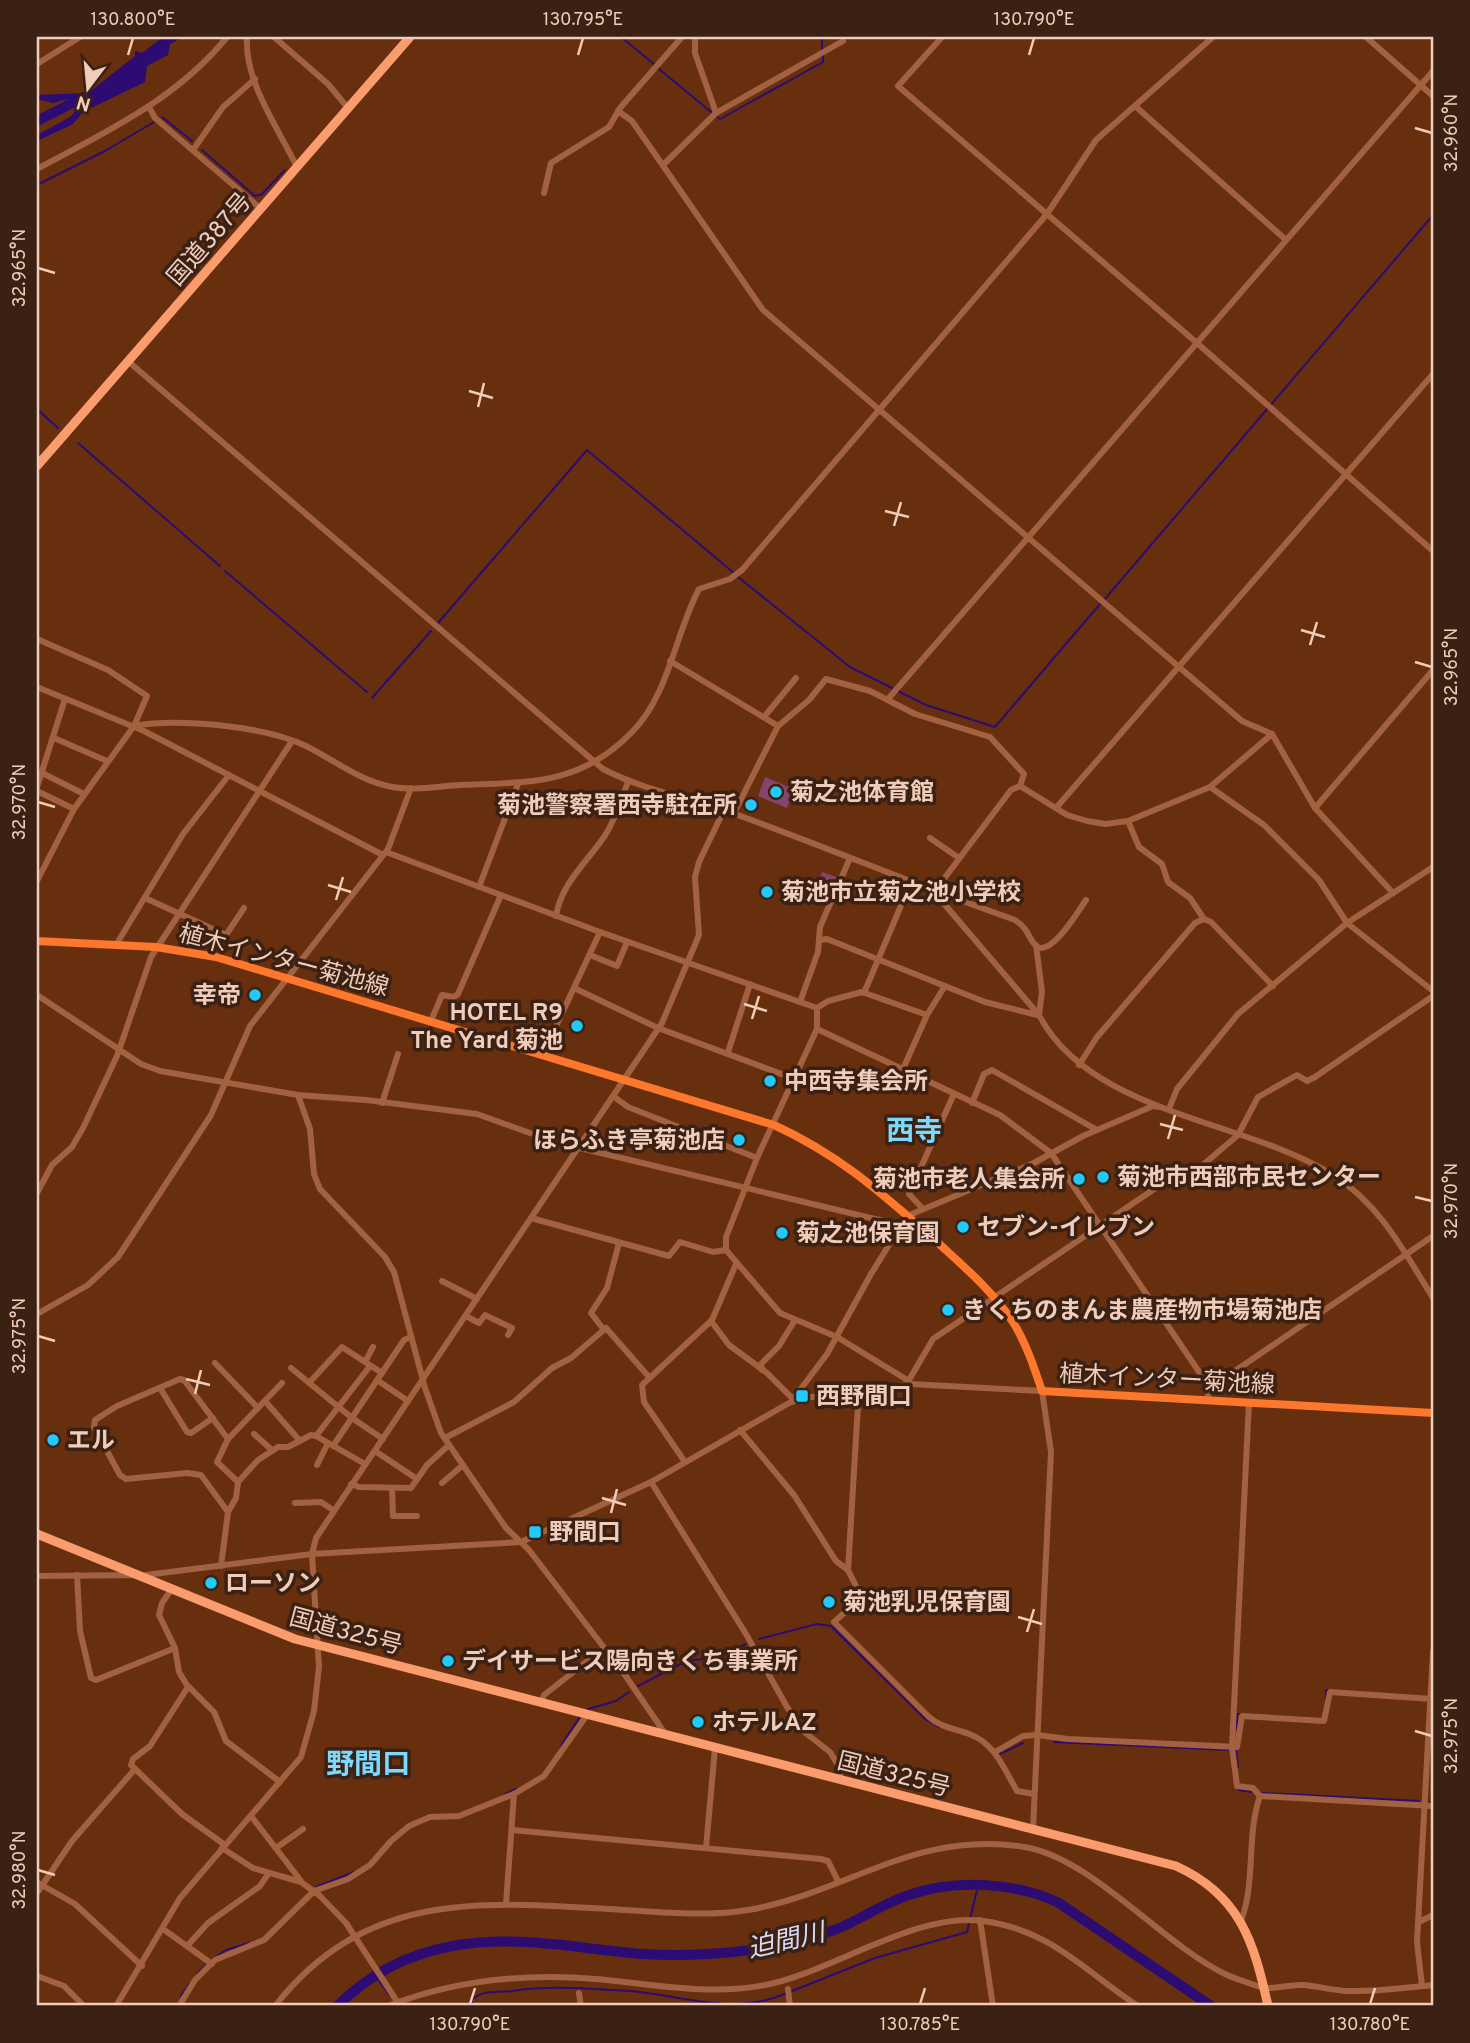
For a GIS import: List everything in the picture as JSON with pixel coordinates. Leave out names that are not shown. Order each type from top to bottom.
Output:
[{"type":"highway","name":"国道387号","points":[[37,466],[410,37]]},
{"type":"highway","name":"国道325号","points":[[37,1534],[277,1633],[319,1646],[1176,1866],[1215,1890],[1241,1921],[1256,1954],[1268,2006]]},
{"type":"main road","name":"植木インター菊池線","points":[[37,941],[156,947],[216,957],[774,1125],[835,1157],[879,1189],[995,1298],[1013,1323],[1029,1354],[1042,1391],[1433,1413]]},
{"type":"street","points":[[37,64],[80,37]]},
{"type":"street","points":[[37,169],[149,107],[206,60],[227,37]]},
{"type":"street","points":[[247,37],[248,62],[297,167]]},
{"type":"street","points":[[274,37],[328,84],[348,108]]},
{"type":"street","points":[[544,193],[551,163],[609,127],[618,111],[682,37]]},
{"type":"street","points":[[695,37],[695,52],[716,113]]},
{"type":"street","points":[[942,37],[898,86],[1197,343],[1433,551]]},
{"type":"street","points":[[1366,37],[1433,96]]},
{"type":"street","points":[[134,726],[184,722],[267,733],[292,741],[352,772],[393,788],[518,784],[550,778],[595,762],[633,732],[648,712],[699,589],[730,579],[742,570],[1047,214],[1096,140],[1208,38]]},
{"type":"street","points":[[663,165],[716,113],[843,41]]},
{"type":"street","points":[[888,699],[1030,539],[1285,239],[1433,71]]},
{"type":"street","points":[[193,150],[223,107],[255,79]]},
{"type":"street","points":[[1135,106],[1285,239]]},
{"type":"street","points":[[149,107],[155,118],[260,208]]},
{"type":"street","points":[[618,111],[632,121],[764,310],[1242,721],[1272,734],[1315,808],[1393,893]]},
{"type":"street","points":[[129,362],[595,762],[628,782],[734,813],[934,892],[1015,920],[1024,926],[1036,945],[1042,992],[1039,1015]]},
{"type":"street","points":[[1056,808],[1433,374]]},
{"type":"street","points":[[37,639],[108,670],[147,696],[134,726],[74,809],[37,881]]},
{"type":"street","points":[[670,661],[778,726]]},
{"type":"street","points":[[1315,808],[1433,670]]},
{"type":"street","points":[[764,717],[796,678]]},
{"type":"street","points":[[734,813],[778,726],[809,700],[827,680],[870,691],[915,714],[990,737],[1024,774],[1020,786],[1003,796],[934,892]]},
{"type":"street","points":[[37,687],[134,726],[261,793],[384,853],[817,1009]]},
{"type":"street","points":[[65,699],[37,789],[74,809]]},
{"type":"street","points":[[1020,786],[1056,808],[1087,821],[1105,824],[1128,821],[1210,787],[1272,734]]},
{"type":"street","points":[[54,738],[107,761]]},
{"type":"street","points":[[37,1193],[51,1165],[72,1147],[83,1128],[119,1049],[144,972],[156,947],[261,793],[292,741]]},
{"type":"street","points":[[42,773],[84,794]]},
{"type":"street","points":[[116,945],[183,834],[229,775]]},
{"type":"street","points":[[556,916],[558,903],[577,871],[605,836],[628,782]]},
{"type":"street","points":[[479,887],[518,784]]},
{"type":"street","points":[[1210,787],[1264,825],[1319,880],[1347,923],[1433,991]]},
{"type":"street","points":[[37,1314],[88,1285],[110,1267],[200,1133],[250,1026],[384,853],[397,832],[411,788]]},
{"type":"street","points":[[116,2006],[180,1898],[301,1756],[314,1711],[319,1646],[312,1554],[316,1538],[658,1028],[699,935],[695,877],[699,862],[724,810]]},
{"type":"street","points":[[1128,821],[1139,847],[1163,863],[1168,882],[1190,898],[1204,919],[1211,922],[1273,986]]},
{"type":"street","points":[[930,838],[959,858]]},
{"type":"street","points":[[800,1002],[820,940],[820,927],[850,858]]},
{"type":"street","points":[[1169,1109],[1177,1089],[1220,1039],[1233,1019],[1347,923],[1433,867]]},
{"type":"street","points":[[864,993],[911,882]]},
{"type":"street","points":[[934,892],[1039,1015],[1050,1037],[1079,1065],[1169,1109],[1332,1174],[1377,1213],[1433,1298]]},
{"type":"street","points":[[431,1021],[442,995],[458,994],[501,895]]},
{"type":"street","points":[[145,898],[226,935],[244,908]]},
{"type":"street","points":[[1036,945],[1048,948],[1052,945],[1087,900]]},
{"type":"street","points":[[1079,1065],[1097,1037],[1195,923],[1204,919]]},
{"type":"street","points":[[542,1054],[600,932]]},
{"type":"street","points":[[820,940],[827,939],[985,1002],[1039,1015]]},
{"type":"street","points":[[590,956],[617,966],[627,942]]},
{"type":"street","points":[[728,1052],[750,984]]},
{"type":"street","points":[[903,1069],[945,986]]},
{"type":"street","points":[[574,988],[658,1028],[796,1079]]},
{"type":"street","points":[[817,1009],[835,999],[864,993],[928,1015]]},
{"type":"street","points":[[37,995],[141,1064],[160,1071],[298,1095],[477,1114],[528,1134],[900,1225]]},
{"type":"street","points":[[910,1382],[933,1339],[1170,1180],[1184,1181],[1238,1135],[1258,1097],[1297,1075],[1307,1081],[1315,1077],[1433,996]]},
{"type":"street","points":[[817,1009],[817,1029],[757,1158],[726,1237],[726,1250],[779,1313],[837,1337],[910,1382]]},
{"type":"street","points":[[817,1029],[903,1069],[953,1096],[1000,1115],[1051,1153],[1210,1388],[1208,1400]]},
{"type":"street","points":[[382,1103],[398,1054]]},
{"type":"street","points":[[972,1103],[984,1074],[992,1070],[1097,1130]]},
{"type":"street","points":[[298,1095],[310,1129],[316,1182],[391,1265],[423,1380],[449,1446],[506,1528],[521,1542],[604,1648],[666,1735]]},
{"type":"street","points":[[613,1096],[628,1107],[757,1158]]},
{"type":"street","points":[[922,1208],[909,1194],[953,1096]]},
{"type":"street","points":[[37,1576],[135,1576],[312,1554],[521,1542],[650,1482],[791,1401],[814,1375],[907,1216],[981,1187],[1097,1130],[1153,1106],[1169,1109]]},
{"type":"street","points":[[531,1218],[669,1256],[680,1242],[713,1252],[726,1250]]},
{"type":"street","points":[[1210,1388],[1433,1236]]},
{"type":"street","points":[[604,1330],[591,1313],[607,1288],[619,1242]]},
{"type":"street","points":[[685,1462],[645,1402],[642,1385],[711,1321],[736,1264]]},
{"type":"street","points":[[442,1281],[477,1299]]},
{"type":"street","points":[[467,1316],[479,1323],[485,1315],[512,1328],[508,1335]]},
{"type":"street","points":[[711,1321],[729,1345],[762,1370],[791,1401]]},
{"type":"street","points":[[762,1370],[761,1364],[779,1346],[795,1321]]},
{"type":"street","points":[[445,1438],[514,1402],[552,1368],[571,1358],[604,1330],[610,1330],[649,1377]]},
{"type":"street","points":[[317,1465],[404,1340],[411,1337]]},
{"type":"street","points":[[309,1383],[342,1347],[368,1364],[408,1401]]},
{"type":"street","points":[[221,1566],[228,1512],[236,1498],[239,1482],[258,1460],[272,1450],[316,1436],[368,1364],[373,1348]]},
{"type":"street","points":[[215,1363],[258,1408]]},
{"type":"street","points":[[291,1368],[352,1418],[383,1439]]},
{"type":"street","points":[[228,1512],[197,1472],[126,1479],[120,1475],[94,1427],[95,1420],[117,1406],[184,1380],[229,1439]]},
{"type":"street","points":[[791,1401],[910,1382],[1042,1391],[1051,1452],[1033,1829]]},
{"type":"street","points":[[239,1482],[217,1462],[229,1439],[282,1383]]},
{"type":"street","points":[[160,1388],[187,1432],[191,1433],[213,1418]]},
{"type":"street","points":[[859,1390],[848,1570],[858,1596],[834,1622],[929,1717],[940,1724],[978,1738],[995,1752],[1017,1791],[1034,1794]]},
{"type":"street","points":[[265,1401],[300,1441]]},
{"type":"street","points":[[1249,1402],[1232,1747],[1237,1786],[1253,1788],[1260,1796],[1433,1806]]},
{"type":"street","points":[[740,1430],[794,1495],[836,1561],[848,1570]]},
{"type":"street","points":[[254,1434],[272,1450]]},
{"type":"street","points":[[316,1436],[365,1464]]},
{"type":"street","points":[[351,1484],[359,1487],[411,1488],[427,1465],[449,1446]]},
{"type":"street","points":[[374,1451],[417,1479]]},
{"type":"street","points":[[442,1483],[463,1465]]},
{"type":"street","points":[[650,1482],[746,1634],[787,1707],[803,1731],[830,1752],[838,1765],[841,1780]]},
{"type":"street","points":[[392,1488],[393,1516],[417,1516]]},
{"type":"street","points":[[295,1503],[321,1502],[333,1510]]},
{"type":"street","points":[[77,1575],[80,1631],[92,1678],[96,1680],[144,1658],[175,1648]]},
{"type":"street","points":[[171,1590],[162,1603],[159,1615],[175,1648],[179,1672],[188,1686],[214,1712],[226,1741],[280,1782]]},
{"type":"street","points":[[541,1703],[544,1695],[604,1648]]},
{"type":"street","points":[[1422,1986],[1417,1955],[1433,1651]]},
{"type":"street","points":[[188,1686],[150,1746],[133,1759],[131,1765],[182,1814],[249,1866],[301,1882]]},
{"type":"street","points":[[995,1752],[1019,1738],[1037,1734],[1068,1739],[1232,1747],[1239,1745],[1242,1717],[1324,1721],[1330,1692],[1432,1699]]},
{"type":"street","points":[[179,2006],[195,1980],[225,1954],[264,1940],[314,1891],[343,1881],[370,1865],[396,1836],[421,1820],[435,1816],[454,1818],[514,1794],[552,1769],[587,1715]]},
{"type":"street","points":[[706,1848],[715,1748]]},
{"type":"street","points":[[37,1893],[38,1883],[135,1769]]},
{"type":"street","points":[[506,1904],[514,1794]]},
{"type":"street","points":[[1241,1921],[1245,1910],[1249,1856],[1260,1796]]},
{"type":"street","points":[[251,1816],[301,1882],[340,1915],[399,2004]]},
{"type":"street","points":[[276,1848],[303,1829]]},
{"type":"street","points":[[512,1830],[821,1859],[828,1861],[838,1881]]},
{"type":"street","points":[[275,2006],[299,1977],[332,1949],[355,1936],[438,1908],[506,1904],[718,1913],[778,1903],[894,1859],[932,1849],[986,1844],[1034,1849],[1076,1869],[1200,1959],[1226,1974],[1264,1988],[1299,1985],[1364,1991],[1433,1985]]},
{"type":"street","points":[[188,1945],[208,1923],[261,1886],[269,1873]]},
{"type":"street","points":[[38,1883],[86,1913],[142,1966]]},
{"type":"street","points":[[1419,1922],[1433,1915]]},
{"type":"street","points":[[980,1920],[993,2006]]},
{"type":"street","points":[[388,2006],[460,1983],[537,1977],[598,1979],[697,1991],[741,1990],[788,1979],[932,1926],[980,1920],[1039,1936],[1058,1946],[1138,2006]]},
{"type":"street","points":[[163,1929],[212,1964]]},
{"type":"street","points":[[37,1976],[64,1986],[84,2006]]},
{"type":"street","points":[[788,1989],[790,2006]]},
{"type":"street","points":[[579,1993],[581,2006]]},
{"type":"shaded area","points":[[163,37],[183,37],[170,44],[168,55],[147,66],[145,82],[83,112],[73,124],[37,141],[37,135],[70,117],[82,104],[80,102],[75,105],[68,99],[53,103],[37,99],[37,95],[88,93],[135,56],[135,51],[142,53]]},
{"type":"shaded area","name":"菊之池体育館","points":[[765,777],[794,789],[787,808],[758,796]]},
{"type":"shaded area","points":[[822,872],[842,879],[830,907],[811,900]]},
{"type":"waterway","points":[[621,37],[655,65]]},
{"type":"waterway","points":[[822,37],[822,49]]},
{"type":"waterway","points":[[716,116],[720,119],[823,62],[823,55]]},
{"type":"waterway","points":[[659,69],[711,112]]},
{"type":"waterway","points":[[37,121],[84,97]]},
{"type":"waterway","points":[[162,117],[192,141]]},
{"type":"waterway","points":[[37,185],[105,151],[154,122]]},
{"type":"waterway","points":[[202,150],[255,196],[262,194],[285,170]]},
{"type":"waterway","points":[[1104,600],[1433,215]]},
{"type":"waterway","points":[[37,409],[58,428]]},
{"type":"waterway","points":[[78,443],[220,566]]},
{"type":"waterway","points":[[438,623],[587,450],[734,573]]},
{"type":"waterway","points":[[225,571],[367,692]]},
{"type":"waterway","points":[[738,577],[850,667],[926,705],[995,727],[1100,604]]},
{"type":"waterway","points":[[372,698],[431,631]]},
{"type":"waterway","points":[[759,1639],[817,1624],[831,1626],[925,1719],[939,1727]]},
{"type":"waterway","points":[[638,1686],[686,1661],[713,1658],[746,1644]]},
{"type":"waterway","points":[[1326,1698],[1326,1690],[1330,1690]]},
{"type":"waterway","points":[[588,1709],[616,1701],[629,1692]]},
{"type":"waterway","points":[[1237,1729],[1237,1714],[1241,1714]]},
{"type":"waterway","points":[[561,1746],[579,1718]]},
{"type":"waterway","points":[[1054,1742],[1228,1750]]},
{"type":"waterway","points":[[1000,1754],[1023,1743]]},
{"type":"waterway","points":[[1236,1750],[1238,1767]]},
{"type":"waterway","points":[[505,1794],[516,1789]]},
{"type":"waterway","points":[[1239,1790],[1251,1792]]},
{"type":"waterway","points":[[1263,1793],[1419,1801]]},
{"type":"waterway","points":[[316,1887],[354,1872]]},
{"type":"waterway","name":"迫間川","points":[[337,2006],[363,1984],[390,1967],[404,1960],[452,1946],[500,1941],[666,1955],[746,1951],[786,1944],[824,1933],[909,1895],[965,1885],[1005,1887],[1059,1903],[1211,2006]]},
{"type":"waterway","points":[[970,1919],[978,1886]]},
{"type":"waterway","points":[[792,1991],[875,1958],[967,1932],[969,1924]]},
{"type":"waterway","points":[[210,1961],[226,1950],[249,1943]]},
{"type":"waterway","points":[[198,1973],[206,1965]]},
{"type":"waterway","points":[[375,1975],[390,1996]]},
{"type":"waterway","points":[[181,1996],[190,1983]]},
{"type":"waterway","points":[[473,2006],[471,2000],[486,1993],[541,1988],[629,1991],[728,2004],[767,2000],[787,1993]]},
{"type":"place","name":"菊之池体育館","points":[[776,792]]},
{"type":"place","name":"菊池警察署西寺駐在所","points":[[751,805]]},
{"type":"place","name":"菊池市立菊之池小学校","points":[[767,892]]},
{"type":"place","name":"幸帝","points":[[255,995]]},
{"type":"place","name":"HOTEL R9 The Yard 菊池","points":[[577,1026]]},
{"type":"place","name":"中西寺集会所","points":[[770,1081]]},
{"type":"place","name":"ほらふき亭菊池店","points":[[739,1140]]},
{"type":"place","name":"菊池市西部市民センター","points":[[1103,1177]]},
{"type":"place","name":"菊池市老人集会所","points":[[1079,1179]]},
{"type":"place","name":"セブン-イレブン","points":[[963,1227]]},
{"type":"place","name":"菊之池保育園","points":[[782,1233]]},
{"type":"place","name":"きくちのまんま農産物市場菊池店","points":[[948,1310]]},
{"type":"place","name":"西野間口","points":[[802,1396]]},
{"type":"place","name":"エル","points":[[53,1440]]},
{"type":"place","name":"野間口","points":[[535,1532]]},
{"type":"place","name":"ローソン","points":[[211,1583]]},
{"type":"place","name":"菊池乳児保育園","points":[[829,1602]]},
{"type":"place","name":"デイサービス陽向きくち事業所","points":[[448,1661]]},
{"type":"place","name":"ホテルAZ","points":[[698,1722]]},
{"type":"district","name":"西寺","points":[[914,1130]]},
{"type":"district","name":"野間口","points":[[368,1763]]}]
